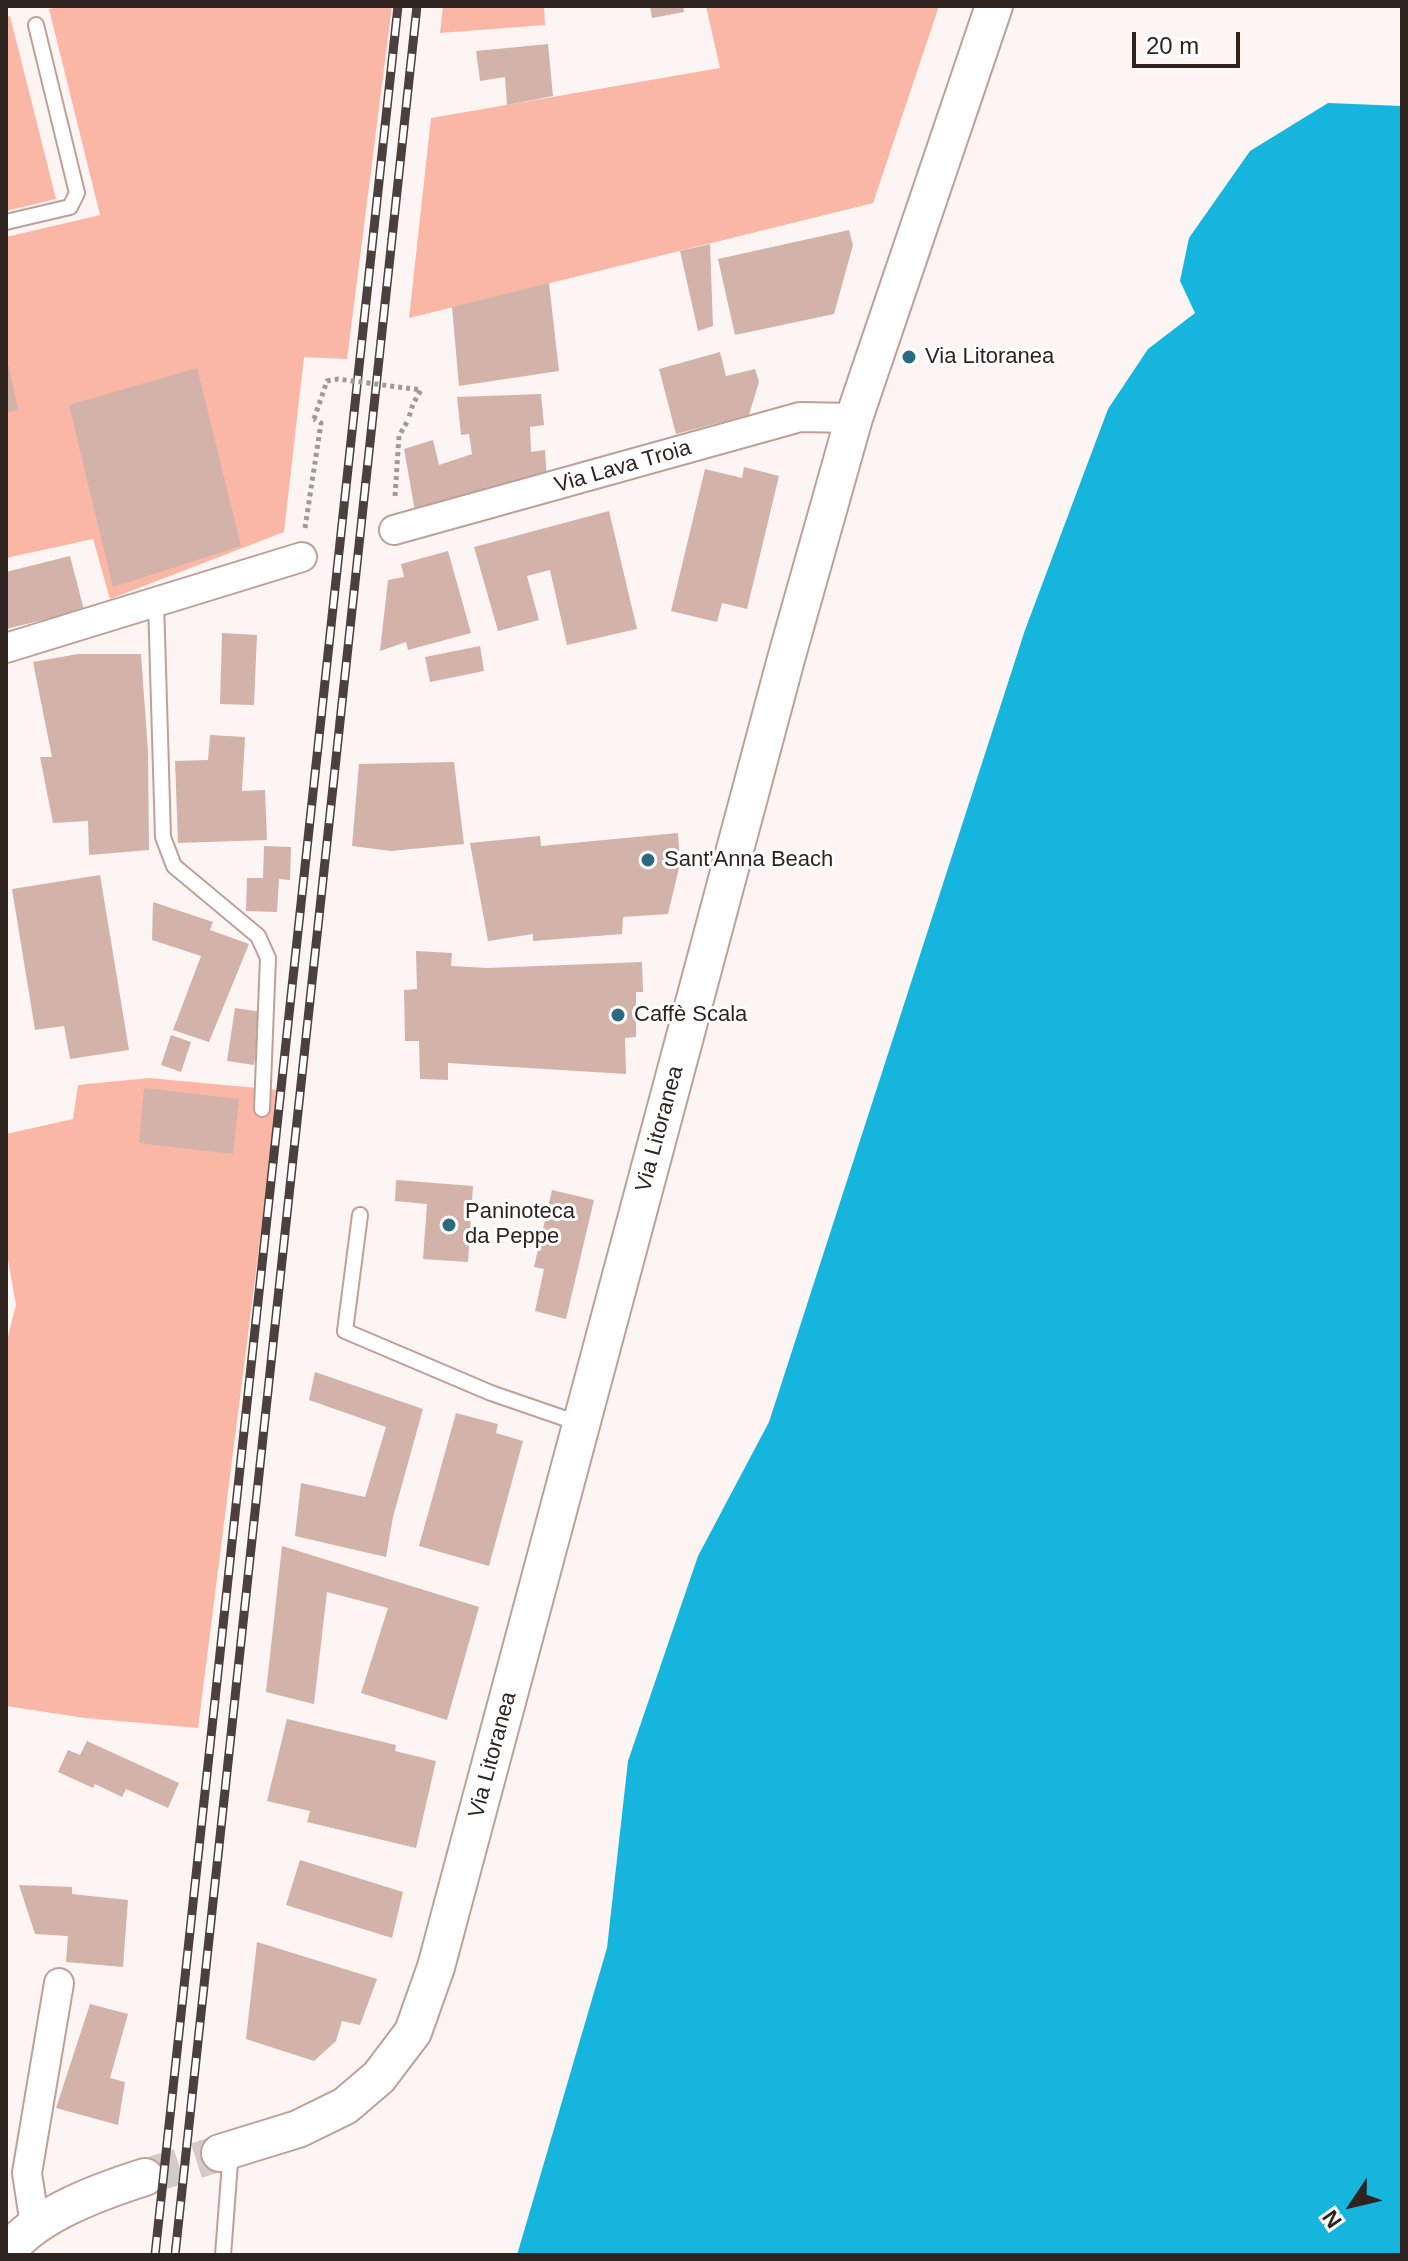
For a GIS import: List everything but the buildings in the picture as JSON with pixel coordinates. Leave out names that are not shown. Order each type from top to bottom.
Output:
[{"type":"street","name":"Via Litoranea","points":[[225,2152],[298,2129],[345,2106],[379,2077],[413,2032],[436,1967],[777,690],[854,418],[994,6]]},
{"type":"street","name":"Via Lava Troia","points":[[394,530],[800,417],[854,418]]},
{"type":"street","points":[[6,648],[302,557]]},
{"type":"street","points":[[35,2225],[27,2173],[59,1983]]},
{"type":"street","points":[[6,2254],[35,2225],[116,2186],[145,2177]]},
{"type":"lane","points":[[6,222],[70,207],[77,193],[36,25]]},
{"type":"lane","points":[[156,602],[163,837],[174,866],[258,936],[268,958],[262,1109]]},
{"type":"lane","points":[[360,1215],[345,1331],[491,1393],[581,1424]]},
{"type":"lane","points":[[223,2255],[225,2152]]},
{"type":"path","points":[[302,557],[321,423],[314,419],[327,381],[338,379],[421,390],[399,436],[394,530]]},
{"type":"shaded area","points":[[64,6],[392,6],[347,359],[304,357],[284,532],[110,599],[93,539],[6,558],[6,237],[100,215],[49,9]]},
{"type":"shaded area","points":[[443,6],[544,6],[545,25],[440,33]]},
{"type":"shaded area","points":[[706,6],[939,6],[873,203],[409,318],[431,118],[720,68]]},
{"type":"shaded area","points":[[10,16],[56,199],[6,211],[6,17]]},
{"type":"shaded area","points":[[149,1078],[279,1090],[198,1728],[85,1718],[6,1706],[6,1344],[16,1305],[6,1249],[6,1134],[73,1119],[78,1085]]},
{"type":"water","points":[[1328,103],[1402,106],[1402,2255],[517,2255],[607,1948],[628,1761],[698,1556],[769,1422],[1025,630],[1108,409],[1148,349],[1195,313],[1180,281],[1189,238],[1250,151]]},
{"type":"tunnel","points":[[145,2177],[220,2153]]},
{"type":"railway","points":[[155,2255],[398,6]]},
{"type":"railway","points":[[175,2255],[417,6]]},
{"type":"place","name":"Via Litoranea","points":[[909,357]]},
{"type":"place","name":"Sant'Anna Beach","points":[[648,860]]},
{"type":"place","name":"Caffè Scala","points":[[618,1015]]},
{"type":"place","name":"Paninoteca da Peppe","points":[[449,1225]]}]
